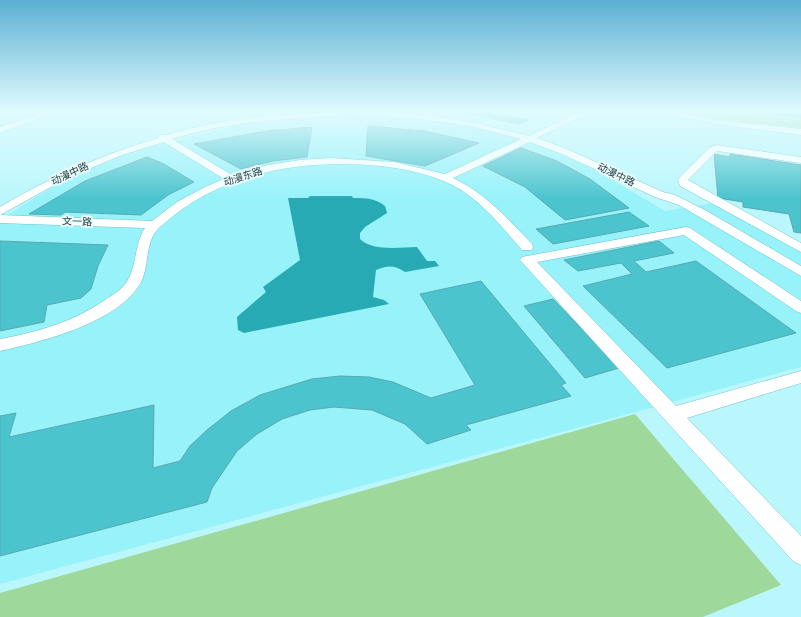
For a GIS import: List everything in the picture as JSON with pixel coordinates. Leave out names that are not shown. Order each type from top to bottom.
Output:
[{"type":"street","name":"动漫中路","points":[[0,207],[52,177],[85,163],[155,141]]},
{"type":"street","name":"动漫中路","points":[[0,212],[41,187],[84,167],[156,141]]},
{"type":"street","points":[[169,141],[232,179]]},
{"type":"street","points":[[443,177],[522,141]]},
{"type":"street","name":"动漫中路","points":[[540,141],[621,172],[700,212],[801,272]]},
{"type":"street","points":[[801,160],[717,148],[713,149],[683,180],[688,186],[801,248]]},
{"type":"street","name":"动漫东路","points":[[0,345],[63,330],[85,320],[120,296],[135,281],[141,248],[154,225],[181,204],[204,191],[232,179],[289,164],[336,160],[382,163],[443,177],[465,188],[481,200],[527,247]]},
{"type":"street","name":"文一路","points":[[0,219],[154,225]]},
{"type":"street","points":[[801,308],[686,231],[527,260],[801,552]]},
{"type":"street","points":[[672,415],[801,377]]},
{"type":"shaded area","points":[[173,141],[524,141],[544,147],[599,172],[665,211],[714,203],[801,252],[801,367],[0,584],[0,220],[52,187],[94,166],[123,155]]},
{"type":"shaded area","points":[[310,196],[352,196],[353,198],[378,201],[385,206],[387,213],[365,227],[360,233],[360,239],[372,246],[387,248],[417,247],[427,261],[435,261],[439,266],[405,272],[391,266],[376,270],[373,297],[384,300],[389,304],[244,333],[238,330],[237,317],[266,292],[263,287],[300,260],[288,198],[308,198]]},
{"type":"green space","points":[[635,414],[781,585],[703,617],[0,617],[0,593]]},
{"type":"building","points":[[212,141],[310,141],[307,157],[273,161],[241,169],[194,144]]},
{"type":"building","points":[[367,141],[469,141],[479,143],[425,166],[366,156]]},
{"type":"building","points":[[521,148],[557,161],[590,179],[629,208],[565,220],[525,187],[483,166]]},
{"type":"building","points":[[714,154],[730,157],[730,154],[801,165],[801,233],[794,232],[789,214],[743,207],[743,202],[718,198]]},
{"type":"building","points":[[147,157],[162,163],[194,182],[168,195],[141,215],[65,212],[61,215],[29,214],[85,181]]},
{"type":"building","points":[[629,212],[649,226],[553,244],[536,229]]},
{"type":"building","points":[[0,241],[108,245],[98,266],[91,289],[81,298],[47,305],[44,322],[0,331]]},
{"type":"building","points":[[659,241],[674,253],[634,261],[646,272],[696,261],[796,333],[667,368],[583,286],[632,274],[621,263],[578,271],[564,260]]},
{"type":"building","points":[[481,281],[566,383],[561,385],[571,396],[466,425],[471,430],[427,444],[405,424],[372,410],[334,407],[310,410],[282,419],[257,434],[237,451],[212,488],[207,502],[0,556],[0,416],[16,413],[9,437],[154,405],[153,468],[180,461],[190,446],[231,411],[260,395],[312,379],[340,376],[369,377],[393,382],[431,398],[475,385],[420,294]]},
{"type":"building","points":[[553,299],[619,368],[585,378],[524,306]]}]
